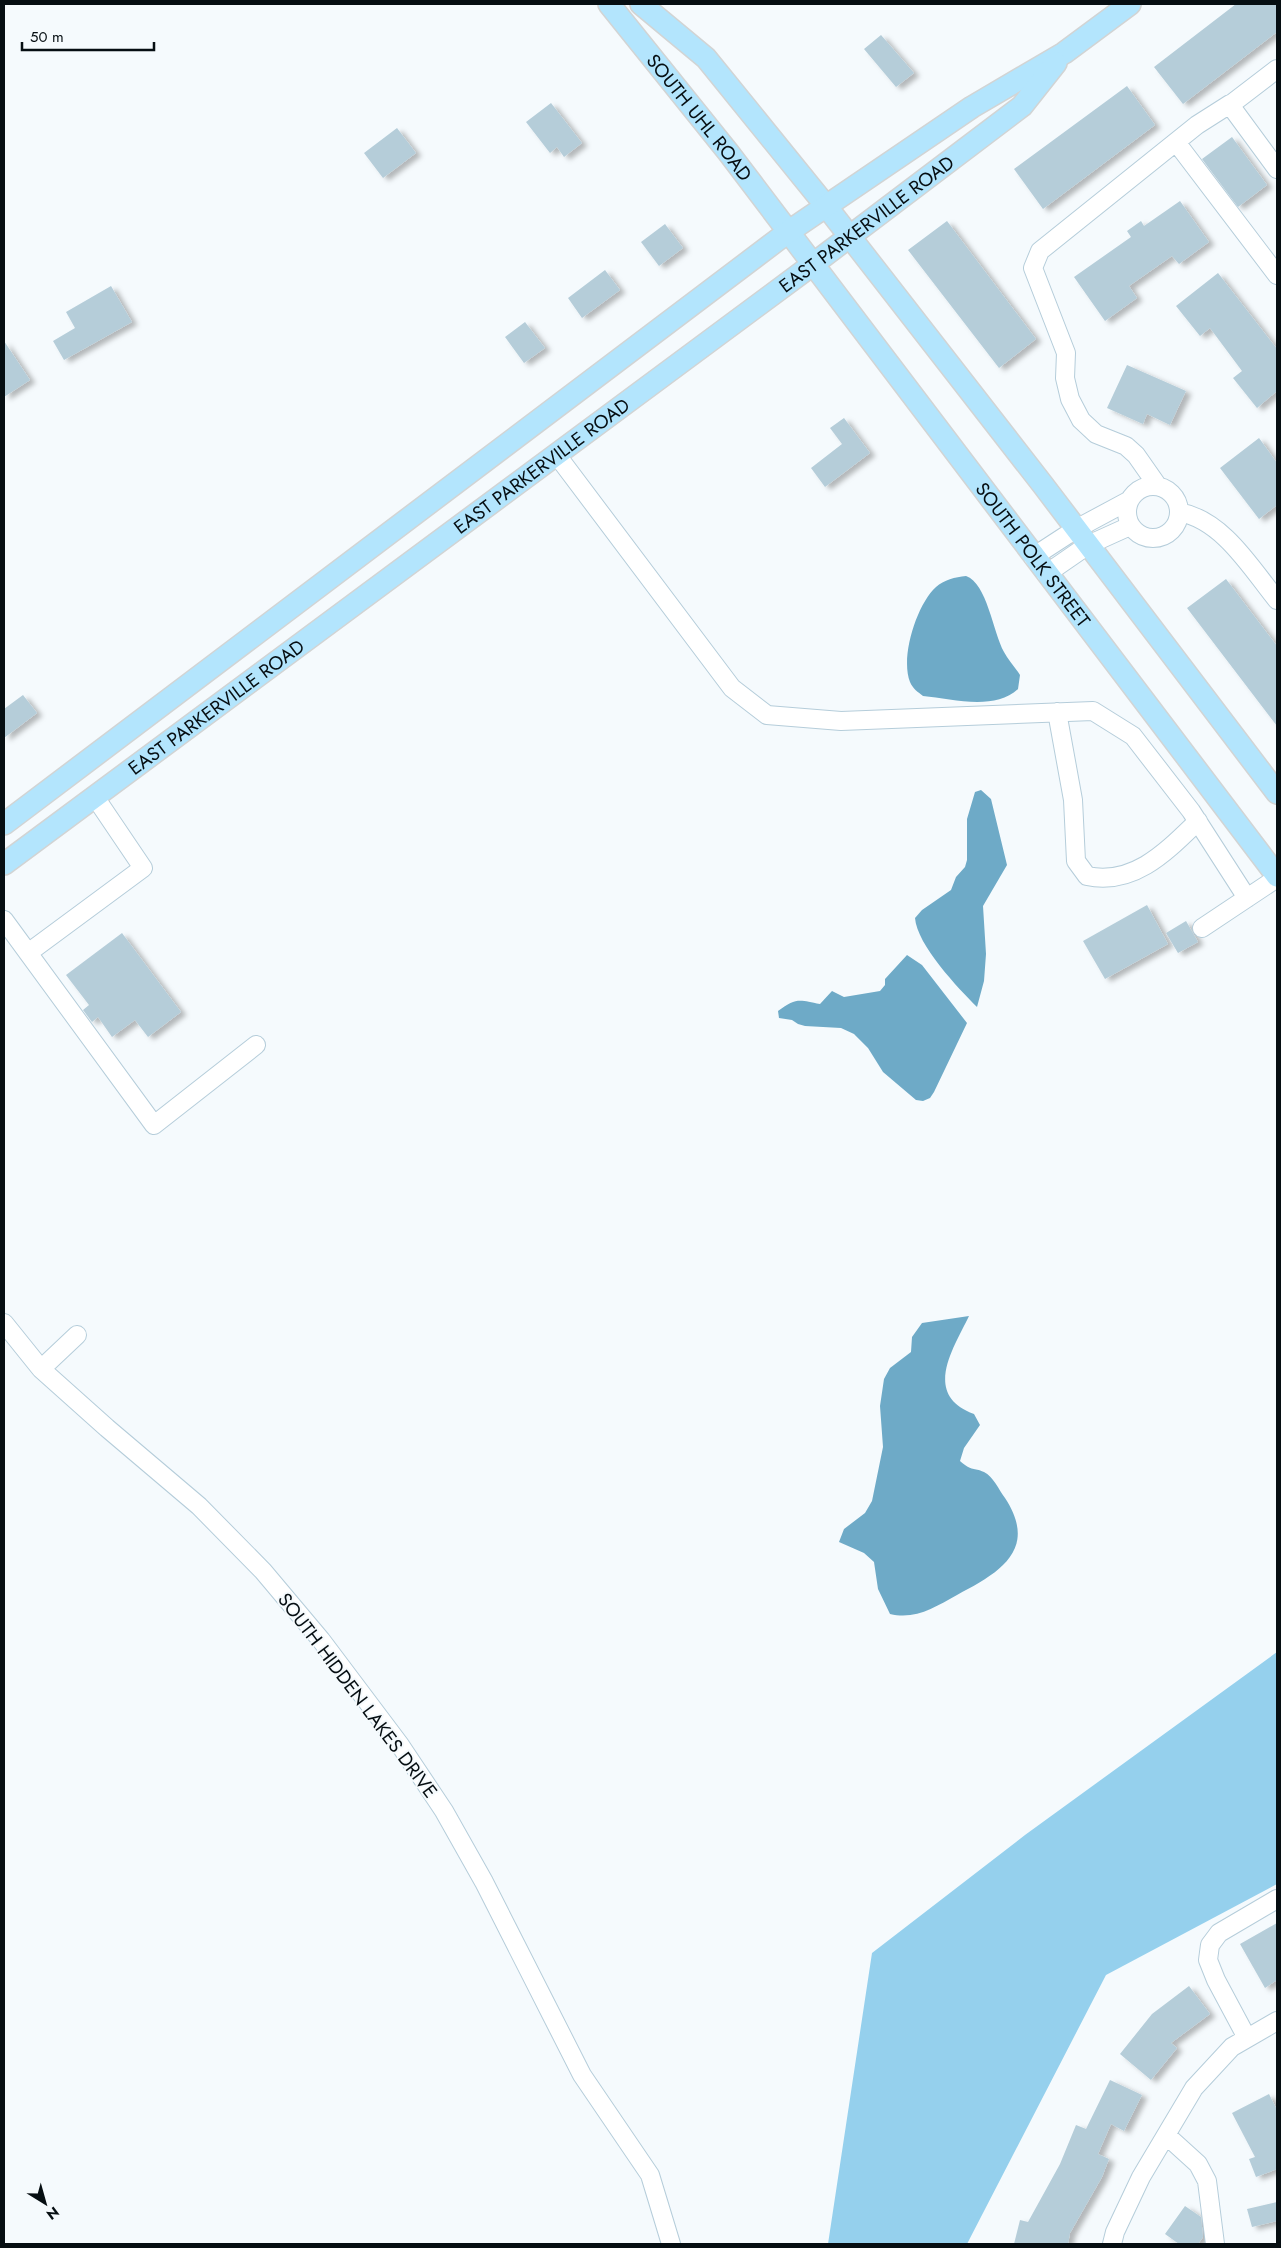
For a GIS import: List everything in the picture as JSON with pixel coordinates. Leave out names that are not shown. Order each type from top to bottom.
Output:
[{"type":"main road","name":"SOUTH UHL ROAD","points":[[609,4],[728,152],[788,232]]},
{"type":"main road","name":"SOUTH UHL ROAD","points":[[641,4],[706,58],[826,206]]},
{"type":"main road","name":"EAST PARKERVILLE ROAD","points":[[4,824],[788,232],[972,106],[1064,53],[1130,4]]},
{"type":"main road","name":"EAST PARKERVILLE ROAD","points":[[4,864],[812,265],[1022,106],[1064,53]]},
{"type":"main road","points":[[826,206],[1277,793]]},
{"type":"main road","name":"SOUTH POLK STREET","points":[[788,232],[1033,557],[1275,870]]},
{"type":"main road","points":[[254,637],[273,665]]},
{"type":"street","points":[[1130,500],[1126,510],[1130,526],[1145,537],[1163,537],[1176,524],[1179,512],[1177,500],[1172,493],[1157,485],[1136,455],[1126,446],[1096,434],[1082,420],[1070,400],[1064,378],[1066,353],[1033,268],[1040,251],[1197,125],[1230,104],[1277,68]]},
{"type":"street","points":[[1230,104],[1277,169]]},
{"type":"street","points":[[1176,142],[1277,275]]},
{"type":"street","points":[[556,454],[732,688],[767,715],[841,721],[1093,711],[1133,736],[1198,821],[1247,898]]},
{"type":"street","points":[[1046,574],[1082,537],[1130,500],[1140,488],[1157,485]]},
{"type":"street","points":[[1179,512],[1191,514],[1219,532],[1238,551],[1277,600]]},
{"type":"street","points":[[1033,557],[1082,537],[1130,526]]},
{"type":"street","points":[[1058,712],[1073,800],[1076,861],[1087,876],[1102,879],[1140,870],[1170,849],[1198,821]]},
{"type":"street","points":[[28,953],[143,868],[95,797]]},
{"type":"street","points":[[1202,928],[1247,898],[1275,870]]},
{"type":"street","points":[[4,920],[154,1125],[256,1045]]},
{"type":"street","name":"SOUTH HIDDEN LAKES DRIVE","points":[[4,1323],[41,1369],[228,1534],[263,1571],[321,1640],[400,1745],[444,1811],[484,1882],[582,2075],[650,2175],[671,2244]]},
{"type":"street","points":[[41,1369],[77,1335]]},
{"type":"street","points":[[1247,2038],[1208,1960],[1210,1944],[1219,1933],[1277,1899]]},
{"type":"street","points":[[1112,2244],[1115,2232],[1138,2185],[1194,2088],[1232,2047],[1247,2038],[1275,2026]]},
{"type":"street","points":[[1166,2135],[1198,2164],[1207,2181],[1215,2244]]},
{"type":"shaded area","points":[[966,576],[973,580],[979,588],[989,609],[1004,652],[1020,675],[1018,689],[1008,696],[997,700],[973,702],[923,696],[910,682],[907,671],[907,659],[912,632],[929,595],[943,582]]},
{"type":"shaded area","points":[[981,790],[991,799],[1007,865],[983,906],[986,954],[984,981],[977,1007],[930,953],[917,929],[915,918],[922,910],[951,890],[956,877],[965,867],[967,860],[967,819],[975,792]]},
{"type":"shaded area","points":[[907,955],[922,965],[967,1023],[934,1092],[930,1098],[923,1101],[916,1100],[883,1072],[868,1048],[854,1034],[841,1028],[798,1024],[792,1020],[779,1018],[778,1011],[789,1003],[798,1001],[820,1004],[832,991],[844,997],[880,991],[885,985],[885,979]]},
{"type":"shaded area","points":[[969,1316],[950,1356],[945,1383],[949,1395],[958,1406],[974,1414],[980,1425],[964,1448],[960,1461],[970,1468],[987,1474],[996,1484],[1014,1516],[1018,1532],[1016,1546],[1010,1558],[1000,1568],[973,1587],[917,1614],[890,1614],[878,1589],[874,1562],[864,1553],[839,1542],[844,1529],[865,1513],[872,1501],[883,1447],[880,1406],[884,1379],[890,1368],[911,1352],[912,1337],[922,1323]]},
{"type":"shaded area","points":[[1277,1652],[1277,1884],[1106,1975],[967,2244],[828,2244],[872,1953],[1025,1835]]},
{"type":"building","points":[[1236,4],[1277,4],[1277,32],[1183,104],[1154,67]]},
{"type":"building","points":[[881,35],[914,73],[896,87],[864,49]]},
{"type":"building","points":[[1127,86],[1155,125],[1043,209],[1014,169]]},
{"type":"building","points":[[551,103],[582,143],[564,157],[557,147],[550,153],[526,122]]},
{"type":"building","points":[[397,128],[416,153],[383,178],[364,153]]},
{"type":"building","points":[[1232,137],[1267,185],[1238,207],[1202,159]]},
{"type":"building","points":[[1180,201],[1209,242],[1179,264],[1172,256],[1129,286],[1137,298],[1105,321],[1074,277],[1131,237],[1127,231],[1141,221],[1144,226]]},
{"type":"building","points":[[947,221],[1036,339],[999,368],[908,250]]},
{"type":"building","points":[[665,224],[683,248],[659,266],[641,242]]},
{"type":"building","points":[[605,270],[620,290],[582,318],[568,298]]},
{"type":"building","points":[[1218,273],[1277,349],[1277,391],[1257,408],[1233,378],[1242,371],[1210,328],[1200,336],[1176,306]]},
{"type":"building","points":[[111,286],[132,322],[64,360],[53,341],[75,328],[66,312]]},
{"type":"building","points":[[525,322],[545,348],[524,363],[505,337]]},
{"type":"building","points":[[4,341],[30,380],[4,397]]},
{"type":"building","points":[[1127,365],[1186,391],[1170,425],[1147,414],[1143,424],[1107,408]]},
{"type":"building","points":[[844,418],[870,453],[825,487],[811,468],[842,444],[830,428]]},
{"type":"building","points":[[1259,438],[1277,463],[1277,505],[1259,519],[1220,468]]},
{"type":"building","points":[[1226,579],[1277,646],[1277,726],[1187,608]]},
{"type":"building","points":[[23,695],[37,713],[4,738],[4,709]]},
{"type":"building","points":[[1147,905],[1168,944],[1105,979],[1083,941]]},
{"type":"building","points":[[1186,921],[1198,942],[1178,953],[1166,933]]},
{"type":"building","points":[[122,933],[181,1012],[148,1037],[135,1020],[112,1037],[98,1017],[92,1022],[83,1010],[89,1005],[66,975]]},
{"type":"building","points":[[1277,1923],[1277,1980],[1265,1988],[1240,1944]]},
{"type":"building","points":[[1189,1986],[1210,2014],[1171,2043],[1177,2048],[1151,2080],[1120,2054],[1152,2014]]},
{"type":"building","points":[[1110,2080],[1142,2095],[1124,2131],[1111,2124],[1098,2154],[1109,2159],[1102,2177],[1070,2233],[1068,2244],[1014,2244],[1020,2220],[1028,2222],[1060,2164],[1076,2125],[1086,2129]]},
{"type":"building","points":[[1269,2094],[1277,2110],[1277,2169],[1256,2177],[1249,2159],[1255,2157],[1232,2113]]},
{"type":"building","points":[[1277,2202],[1277,2221],[1252,2227],[1247,2209]]},
{"type":"building","points":[[1185,2206],[1201,2217],[1203,2237],[1198,2244],[1179,2244],[1165,2234]]}]
